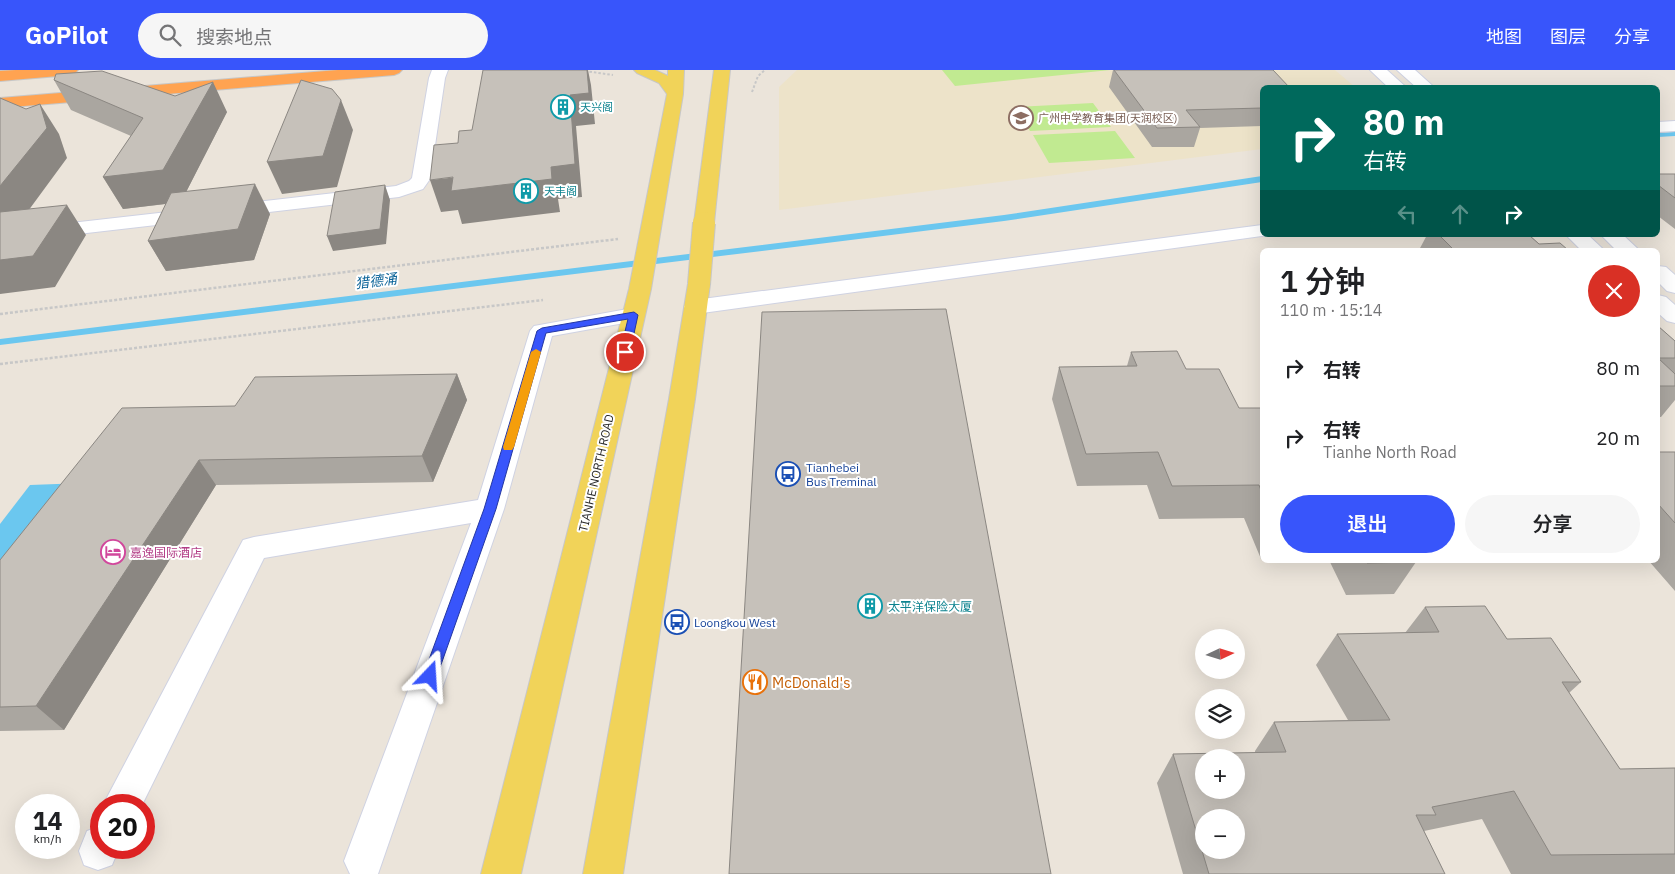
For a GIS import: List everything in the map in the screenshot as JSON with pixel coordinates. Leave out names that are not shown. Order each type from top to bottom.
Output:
[{"type":"highway","points":[[0,76],[70,70]]},
{"type":"highway","points":[[0,91],[242,70]]},
{"type":"highway","points":[[0,103],[394,70]]},
{"type":"main road","points":[[642,70],[665,80],[674,94]]},
{"type":"main road","name":"TIANHE NORTH ROAD","points":[[501,874],[637,302],[674,94],[676,70]]},
{"type":"main road","points":[[603,874],[666,497],[697,295],[721,78],[735,70]]},
{"type":"street","points":[[0,237],[399,191],[416,185],[421,179],[437,78],[440,70]]},
{"type":"street","points":[[1378,70],[1396,85]]},
{"type":"street","points":[[1405,70],[1422,85]]},
{"type":"street","points":[[1660,127],[1675,126]]},
{"type":"street","points":[[1660,142],[1675,141]]},
{"type":"street","points":[[697,295],[1260,231]]},
{"type":"street","points":[[1578,237],[1592,248]]},
{"type":"street","points":[[1613,237],[1626,248]]},
{"type":"street","points":[[1660,274],[1675,286]]},
{"type":"street","points":[[364,861],[490,509],[542,331],[637,302]]},
{"type":"street","points":[[1660,304],[1675,316]]},
{"type":"street","points":[[128,794],[254,548],[490,509]]},
{"type":"path","points":[[751,96],[758,76],[765,70]]},
{"type":"path","points":[[582,71],[615,75]]},
{"type":"path","points":[[0,314],[650,235]]},
{"type":"path","points":[[0,364],[551,299]]},
{"type":"shaded area","name":"广州中学教育集团(天润校区)","points":[[797,70],[1335,70],[1353,85],[1260,85],[1260,149],[779,210],[779,87]]},
{"type":"green space","points":[[942,70],[1110,70],[955,86]]},
{"type":"green space","points":[[1093,103],[1111,127],[1030,131],[1015,107]]},
{"type":"green space","points":[[1115,131],[1135,158],[1049,163],[1033,135]]},
{"type":"water","points":[[84,483],[0,597],[0,524],[30,485]]},
{"type":"building","points":[[483,70],[587,70],[589,93],[570,95],[575,164],[551,167],[552,179],[451,191],[453,177],[430,180],[434,145],[458,143],[459,131],[472,130]]},
{"type":"building","points":[[1114,70],[1273,70],[1287,85],[1260,85],[1260,108],[1186,110],[1200,127],[1157,128]]},
{"type":"building","points":[[102,71],[175,96],[213,82],[163,170],[103,177],[143,118],[54,80],[56,74]]},
{"type":"building","points":[[301,80],[332,89],[341,100],[323,156],[267,162]]},
{"type":"building","points":[[0,98],[26,109],[40,104],[47,128],[0,186]]},
{"type":"building","points":[[1660,174],[1675,174],[1675,198],[1660,187]]},
{"type":"building","points":[[255,184],[238,229],[148,241],[171,193]]},
{"type":"building","points":[[385,185],[380,229],[327,236],[335,192]]},
{"type":"building","points":[[67,205],[33,256],[0,260],[0,212]]},
{"type":"building","points":[[1441,237],[1531,237],[1539,244],[1560,243],[1566,248],[1452,248]]},
{"type":"building","name":"太平洋保险大厦","points":[[946,309],[1051,874],[729,874],[762,312]]},
{"type":"building","points":[[1660,328],[1675,341],[1675,358],[1660,358]]},
{"type":"building","points":[[1177,351],[1186,369],[1219,369],[1239,408],[1260,408],[1260,488],[1259,485],[1172,486],[1158,452],[1086,454],[1059,367],[1137,366],[1131,352]]},
{"type":"building","points":[[1660,360],[1675,374],[1675,386],[1660,386]]},
{"type":"building","points":[[457,374],[422,456],[199,460],[36,706],[0,707],[0,560],[122,408],[235,406],[255,377]]},
{"type":"building","points":[[1660,452],[1675,452],[1675,523],[1660,506]]},
{"type":"building","points":[[1485,606],[1507,639],[1551,638],[1581,682],[1562,682],[1620,769],[1675,768],[1675,854],[1551,855],[1514,791],[1432,807],[1436,815],[1416,815],[1445,874],[1209,874],[1204,859],[1245,859],[1245,809],[1195,809],[1195,827],[1173,754],[1195,754],[1195,799],[1245,799],[1245,753],[1286,752],[1274,722],[1390,720],[1337,634],[1439,632],[1425,607]]},
{"type":"waterway","points":[[1660,135],[1675,134]]},
{"type":"waterway","name":"猎德涌","points":[[0,342],[1004,218],[1260,179]]},
{"type":"slow traffic","points":[[508,447],[536,352]]},
{"type":"place","name":"天兴阁","points":[[563,107]]},
{"type":"place","name":"广州中学教育集团(天润校区)","points":[[1021,118]]},
{"type":"place","name":"天丰阁","points":[[526,191]]},
{"type":"place","name":"Tianhebei Bus Treminal","points":[[788,474]]},
{"type":"place","name":"嘉逸国际酒店","points":[[113,552]]},
{"type":"place","name":"太平洋保险大厦","points":[[870,606]]},
{"type":"place","name":"Loongkou West","points":[[677,622]]},
{"type":"place","name":"McDonald's","points":[[755,682]]},
{"type":"route","points":[[430,676],[490,509],[542,331],[634,315],[625,352]]}]
